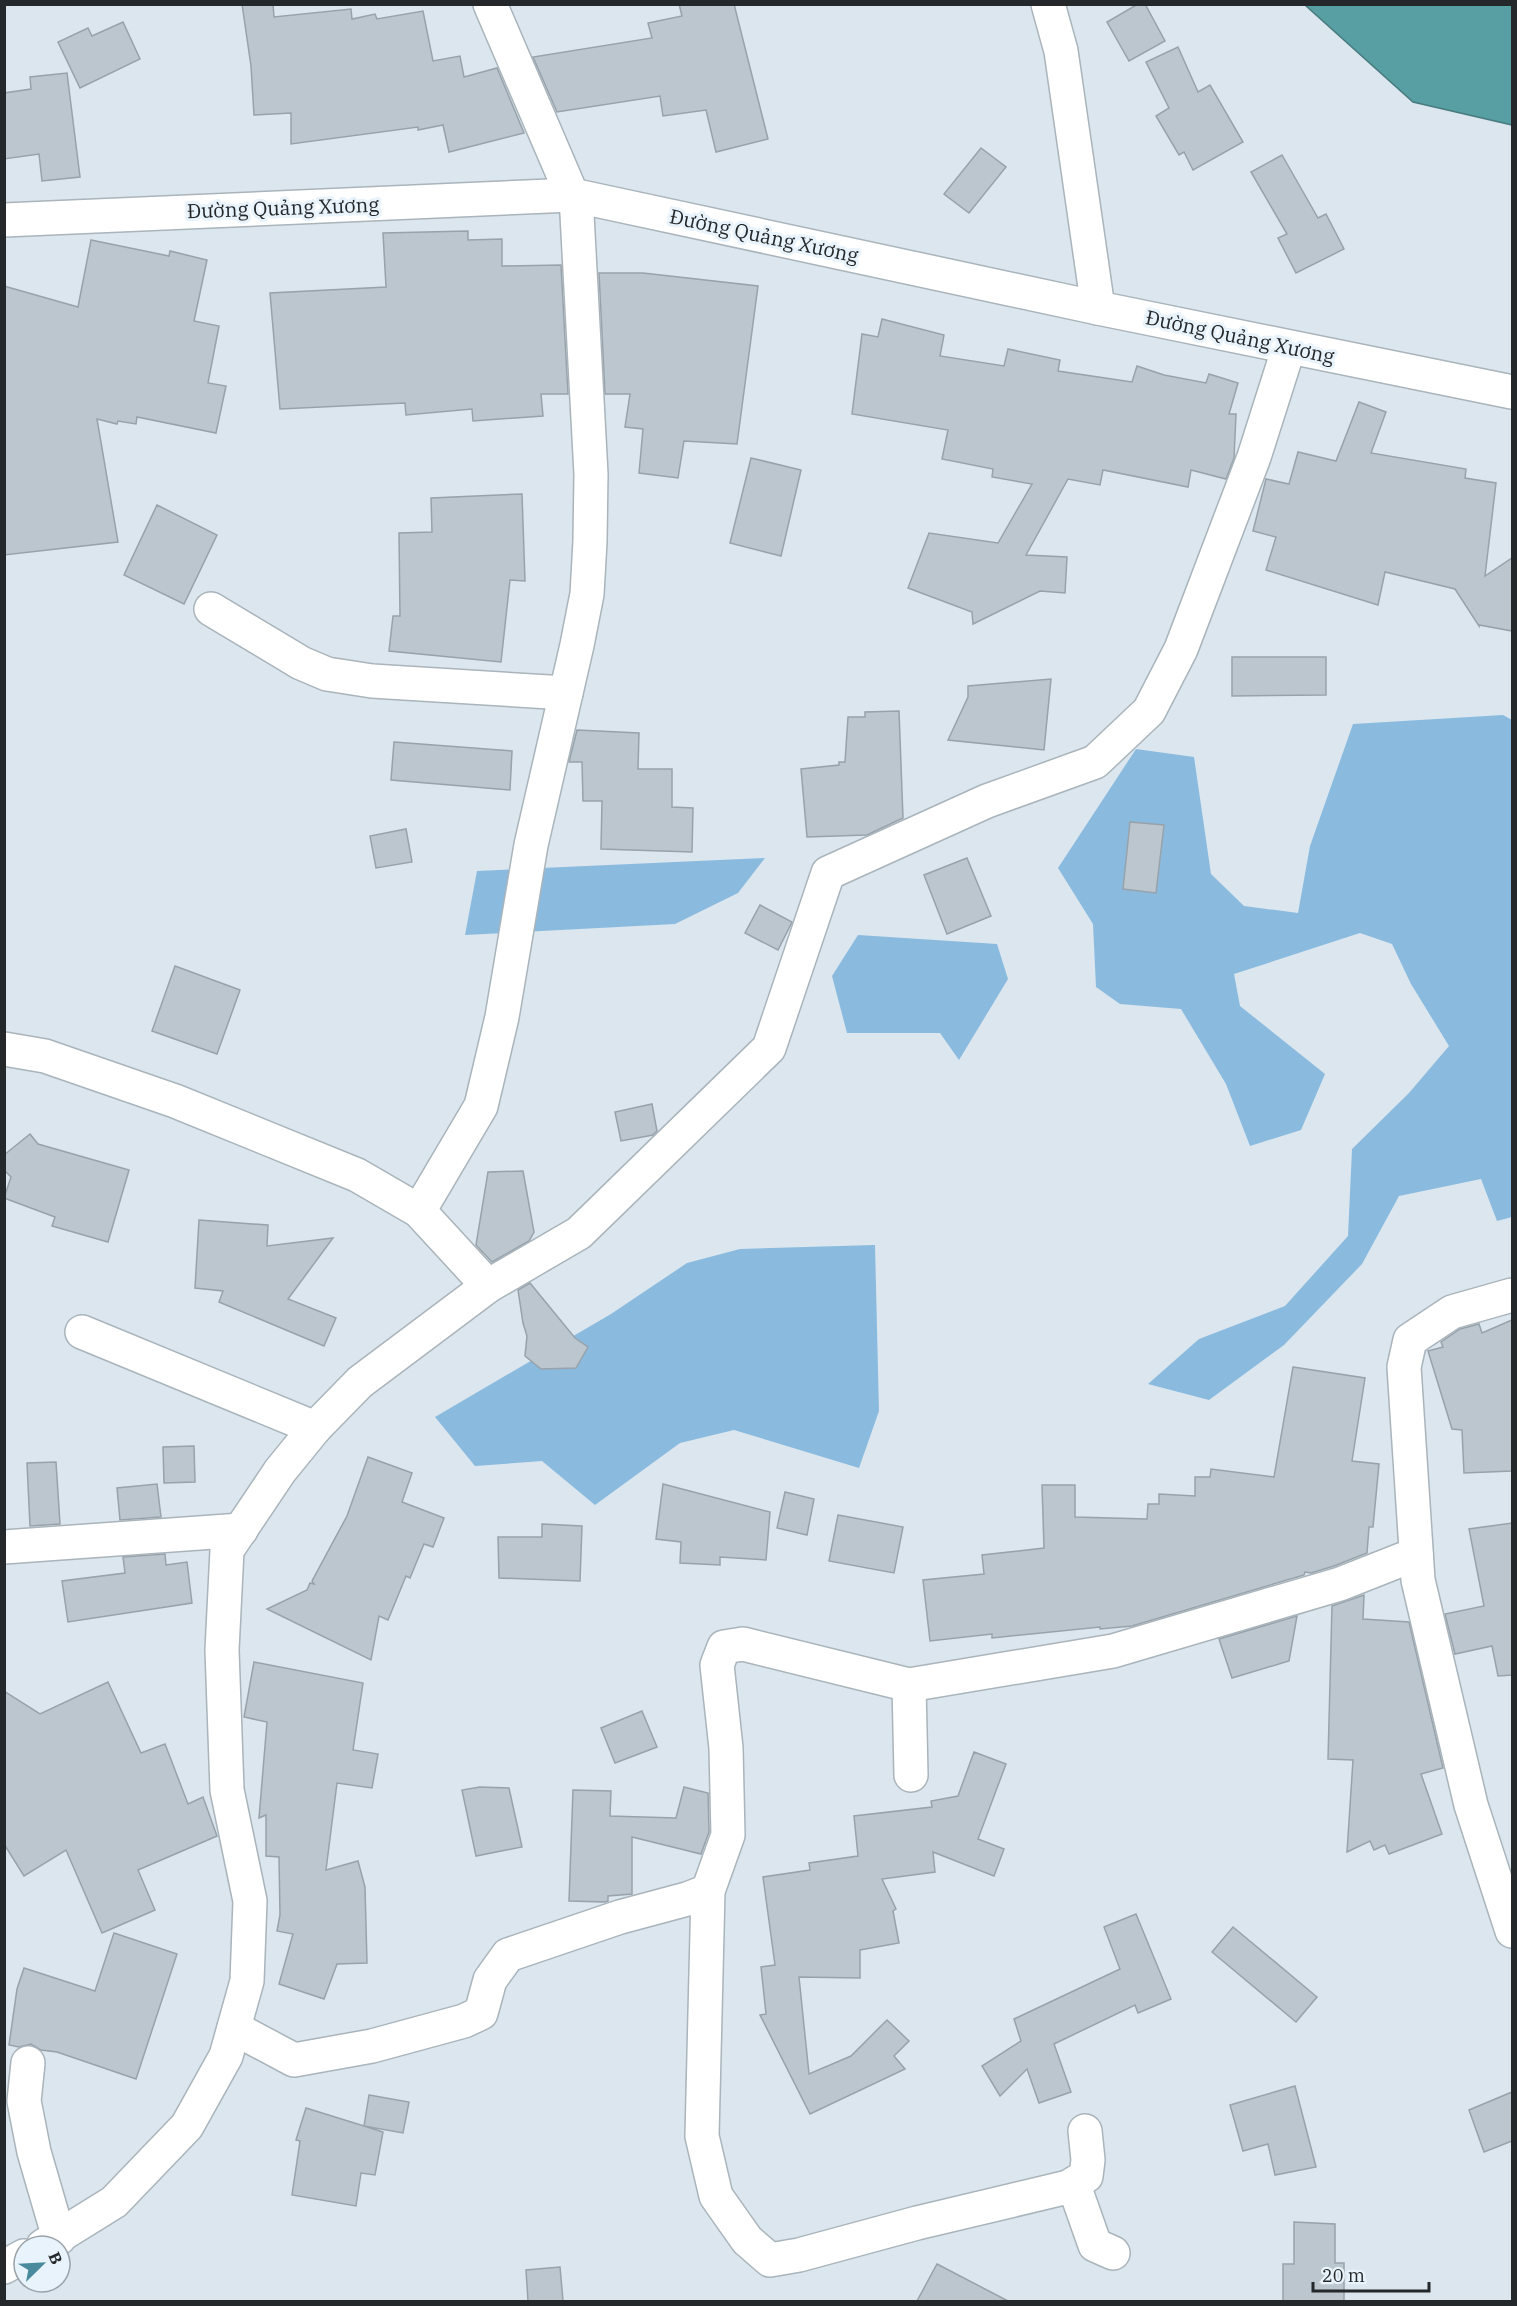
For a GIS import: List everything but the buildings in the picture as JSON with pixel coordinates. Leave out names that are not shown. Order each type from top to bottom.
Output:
[{"type":"street","points":[[419,1211],[481,1106],[502,1017],[531,845],[587,594],[591,541],[591,474],[574,196],[490,4]]},
{"type":"street","points":[[1048,4],[1061,51],[1098,308]]},
{"type":"street","name":"Đường Quảng Xương","points":[[4,220],[574,196],[1098,308],[1512,392]]},
{"type":"street","points":[[64,2234],[114,2202],[187,2126],[226,2056],[247,1981],[250,1901],[226,1790],[222,1650],[227,1550],[280,1471],[315,1428],[360,1382],[488,1286],[579,1233],[769,1048],[828,873],[987,801],[1095,762],[1149,711],[1181,649],[1254,457],[1289,347]]},
{"type":"street","points":[[211,609],[301,663],[327,674],[372,681],[566,693]]},
{"type":"street","points":[[4,1049],[45,1056],[175,1101],[357,1175],[419,1211],[488,1286]]},
{"type":"street","points":[[1512,1294],[1452,1312],[1410,1340],[1404,1367],[1418,1580],[1471,1805],[1512,1931]]},
{"type":"street","points":[[82,1332],[315,1428]]},
{"type":"street","points":[[4,1547],[241,1530]]},
{"type":"street","points":[[1084,2131],[1088,2160],[1086,2176],[1068,2187],[917,2223],[799,2255],[770,2260],[747,2240],[716,2196],[702,2136],[708,1891],[728,1835],[726,1748],[717,1665],[724,1647],[743,1644],[909,1685],[1113,1651],[1340,1584],[1416,1554]]},
{"type":"street","points":[[909,1685],[911,1775]]},
{"type":"street","points":[[234,2028],[294,2060],[372,2046],[464,2021],[481,2013],[490,1980],[508,1955],[620,1917],[708,1891]]},
{"type":"street","points":[[28,2063],[24,2101],[49,2234]]},
{"type":"street","points":[[1068,2187],[1077,2194],[1095,2245],[1113,2253]]},
{"type":"shaded area","points":[[1305,5],[1512,5],[1512,125],[1413,102]]},
{"type":"shaded area","points":[[1503,715],[1512,720],[1512,1217],[1497,1221],[1481,1179],[1399,1196],[1362,1264],[1284,1345],[1209,1400],[1148,1384],[1199,1339],[1285,1306],[1348,1236],[1352,1149],[1409,1093],[1449,1046],[1411,984],[1392,944],[1360,933],[1234,974],[1240,1006],[1325,1074],[1301,1130],[1250,1146],[1226,1084],[1181,1009],[1120,1004],[1096,987],[1093,924],[1058,868],[1136,749],[1194,757],[1211,874],[1244,906],[1298,913],[1310,846],[1353,724]]},
{"type":"shaded area","points":[[765,858],[738,893],[675,924],[465,935],[477,871]]},
{"type":"shaded area","points":[[858,935],[997,944],[1008,979],[959,1060],[940,1033],[847,1033],[832,976]]},
{"type":"shaded area","points":[[875,1245],[879,1411],[859,1468],[734,1430],[680,1443],[595,1505],[542,1461],[475,1466],[435,1417],[611,1314],[687,1263],[740,1249]]}]
